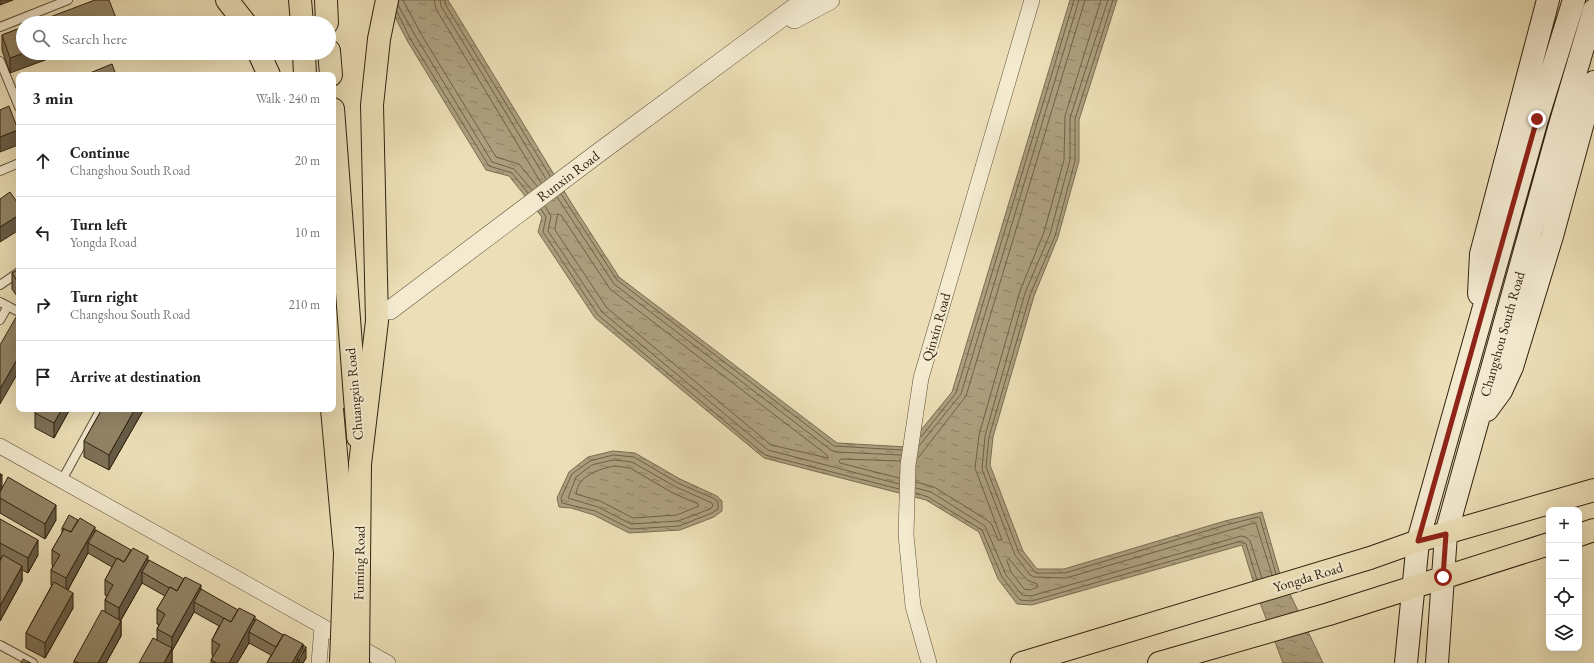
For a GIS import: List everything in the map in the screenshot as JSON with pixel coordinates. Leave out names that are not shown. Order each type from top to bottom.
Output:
[{"type":"main road","points":[[227,0],[240,16]]},
{"type":"main road","points":[[300,0],[301,16]]},
{"type":"main road","points":[[326,0],[327,16]]},
{"type":"main road","points":[[360,464],[377,321],[372,105],[379,39],[388,0]]},
{"type":"main road","points":[[379,39],[394,0]]},
{"type":"main road","points":[[1477,331],[1480,254],[1548,0]]},
{"type":"main road","name":"Changshou South Road","points":[[1406,663],[1418,541],[1537,119],[1574,0]]},
{"type":"main road","name":"Changshou South Road","points":[[1437,663],[1446,534],[1560,125],[1594,10]]},
{"type":"main road","points":[[262,60],[268,72]]},
{"type":"main road","points":[[305,60],[306,72]]},
{"type":"main road","points":[[330,60],[331,72]]},
{"type":"main road","points":[[1477,424],[1501,391],[1512,367],[1552,236],[1594,82]]},
{"type":"main road","name":"Chuangxin Road","points":[[336,148],[360,464]]},
{"type":"main road","name":"Chuangxin Road","points":[[332,412],[345,553],[341,663]]},
{"type":"main road","name":"Fuming Road","points":[[358,663],[360,464]]},
{"type":"main road","name":"Yongda Road","points":[[1022,663],[1370,558],[1418,541],[1594,490]]},
{"type":"main road","points":[[1582,534],[1594,530]]},
{"type":"main road","points":[[1159,663],[1329,614],[1413,586],[1546,545]]},
{"type":"street","name":"Runxin Road","points":[[390,310],[601,150],[805,0]]},
{"type":"street","name":"Runxin Road","points":[[747,44],[830,0]]},
{"type":"street","name":"Qinxin Road","points":[[929,663],[913,606],[906,536],[908,465],[921,378],[1032,0]]},
{"type":"street","points":[[0,446],[382,662]]},
{"type":"street","points":[[318,663],[322,627]]},
{"type":"lane","points":[[28,16],[68,0]]},
{"type":"lane","points":[[0,27],[16,21]]},
{"type":"lane","points":[[0,61],[16,100]]},
{"type":"lane","points":[[0,171],[16,164]]},
{"type":"lane","points":[[0,285],[16,274]]},
{"type":"lane","points":[[0,302],[16,310]]},
{"type":"lane","points":[[0,320],[8,306]]},
{"type":"lane","points":[[62,480],[99,412]]},
{"type":"lane","points":[[0,645],[33,663]]},
{"type":"water","points":[[386,0],[448,0],[572,204],[619,277],[837,443],[907,447],[952,392],[1070,0],[1117,0],[1079,120],[1079,161],[1058,237],[1034,296],[993,437],[990,465],[1023,551],[1037,569],[1064,569],[1225,521],[1262,512],[1279,571],[1323,663],[1283,663],[1259,600],[1242,545],[1032,605],[1017,604],[998,579],[979,532],[926,500],[764,458],[595,318],[538,232],[542,217],[509,176],[486,170],[408,42]]},
{"type":"water","points":[[613,451],[635,453],[680,479],[717,496],[722,501],[722,511],[714,517],[680,530],[629,533],[594,515],[571,508],[559,507],[557,498],[569,472],[588,457]]},
{"type":"building","points":[[95,0],[109,0],[115,16],[53,16]]},
{"type":"building","points":[[16,30],[16,56],[10,58],[2,35]]},
{"type":"building","points":[[112,64],[115,72],[92,72]]},
{"type":"building","points":[[9,106],[16,125],[16,131],[0,137],[0,110]]},
{"type":"building","points":[[10,192],[16,201],[16,217],[0,227],[0,199]]},
{"type":"building","points":[[16,271],[16,279],[12,273]]},
{"type":"building","points":[[16,317],[16,361],[0,389],[0,345]]},
{"type":"building","points":[[36,412],[60,412],[54,423]]},
{"type":"building","points":[[100,412],[133,412],[109,455],[84,441]]},
{"type":"building","points":[[8,477],[56,505],[45,524],[0,498],[0,492]]},
{"type":"building","points":[[69,515],[78,520],[71,532],[62,528]]},
{"type":"building","points":[[80,518],[95,527],[66,578],[51,570],[60,555],[52,550],[64,529],[71,532]]},
{"type":"building","points":[[0,519],[38,540],[28,558],[0,543]]},
{"type":"building","points":[[96,530],[131,550],[124,562],[88,543]]},
{"type":"building","points":[[133,548],[148,556],[119,608],[105,600],[113,585],[105,580],[117,558],[124,562]]},
{"type":"building","points":[[3,555],[22,566],[0,606],[0,561]]},
{"type":"building","points":[[149,560],[184,579],[177,591],[142,572]]},
{"type":"building","points":[[185,577],[201,585],[172,637],[157,629],[165,614],[157,609],[170,587],[177,591]]},
{"type":"building","points":[[54,582],[73,593],[45,643],[26,633]]},
{"type":"building","points":[[201,589],[238,610],[231,622],[194,602]]},
{"type":"building","points":[[239,608],[255,616],[229,663],[217,663],[211,660],[220,645],[212,640],[224,618],[231,622]]},
{"type":"building","points":[[102,610],[121,621],[98,663],[79,663],[74,661]]},
{"type":"building","points":[[256,619],[283,635],[276,647],[249,632]]},
{"type":"building","points":[[284,634],[303,644],[292,663],[267,663]]},
{"type":"building","points":[[153,638],[172,648],[164,663],[139,663]]},
{"type":"building","points":[[303,645],[306,647],[299,660],[297,659],[303,649]]},
{"type":"building","points":[[23,659],[31,663],[21,663]]},
{"type":"route","points":[[1443,577],[1446,534],[1418,541],[1537,119]]}]
